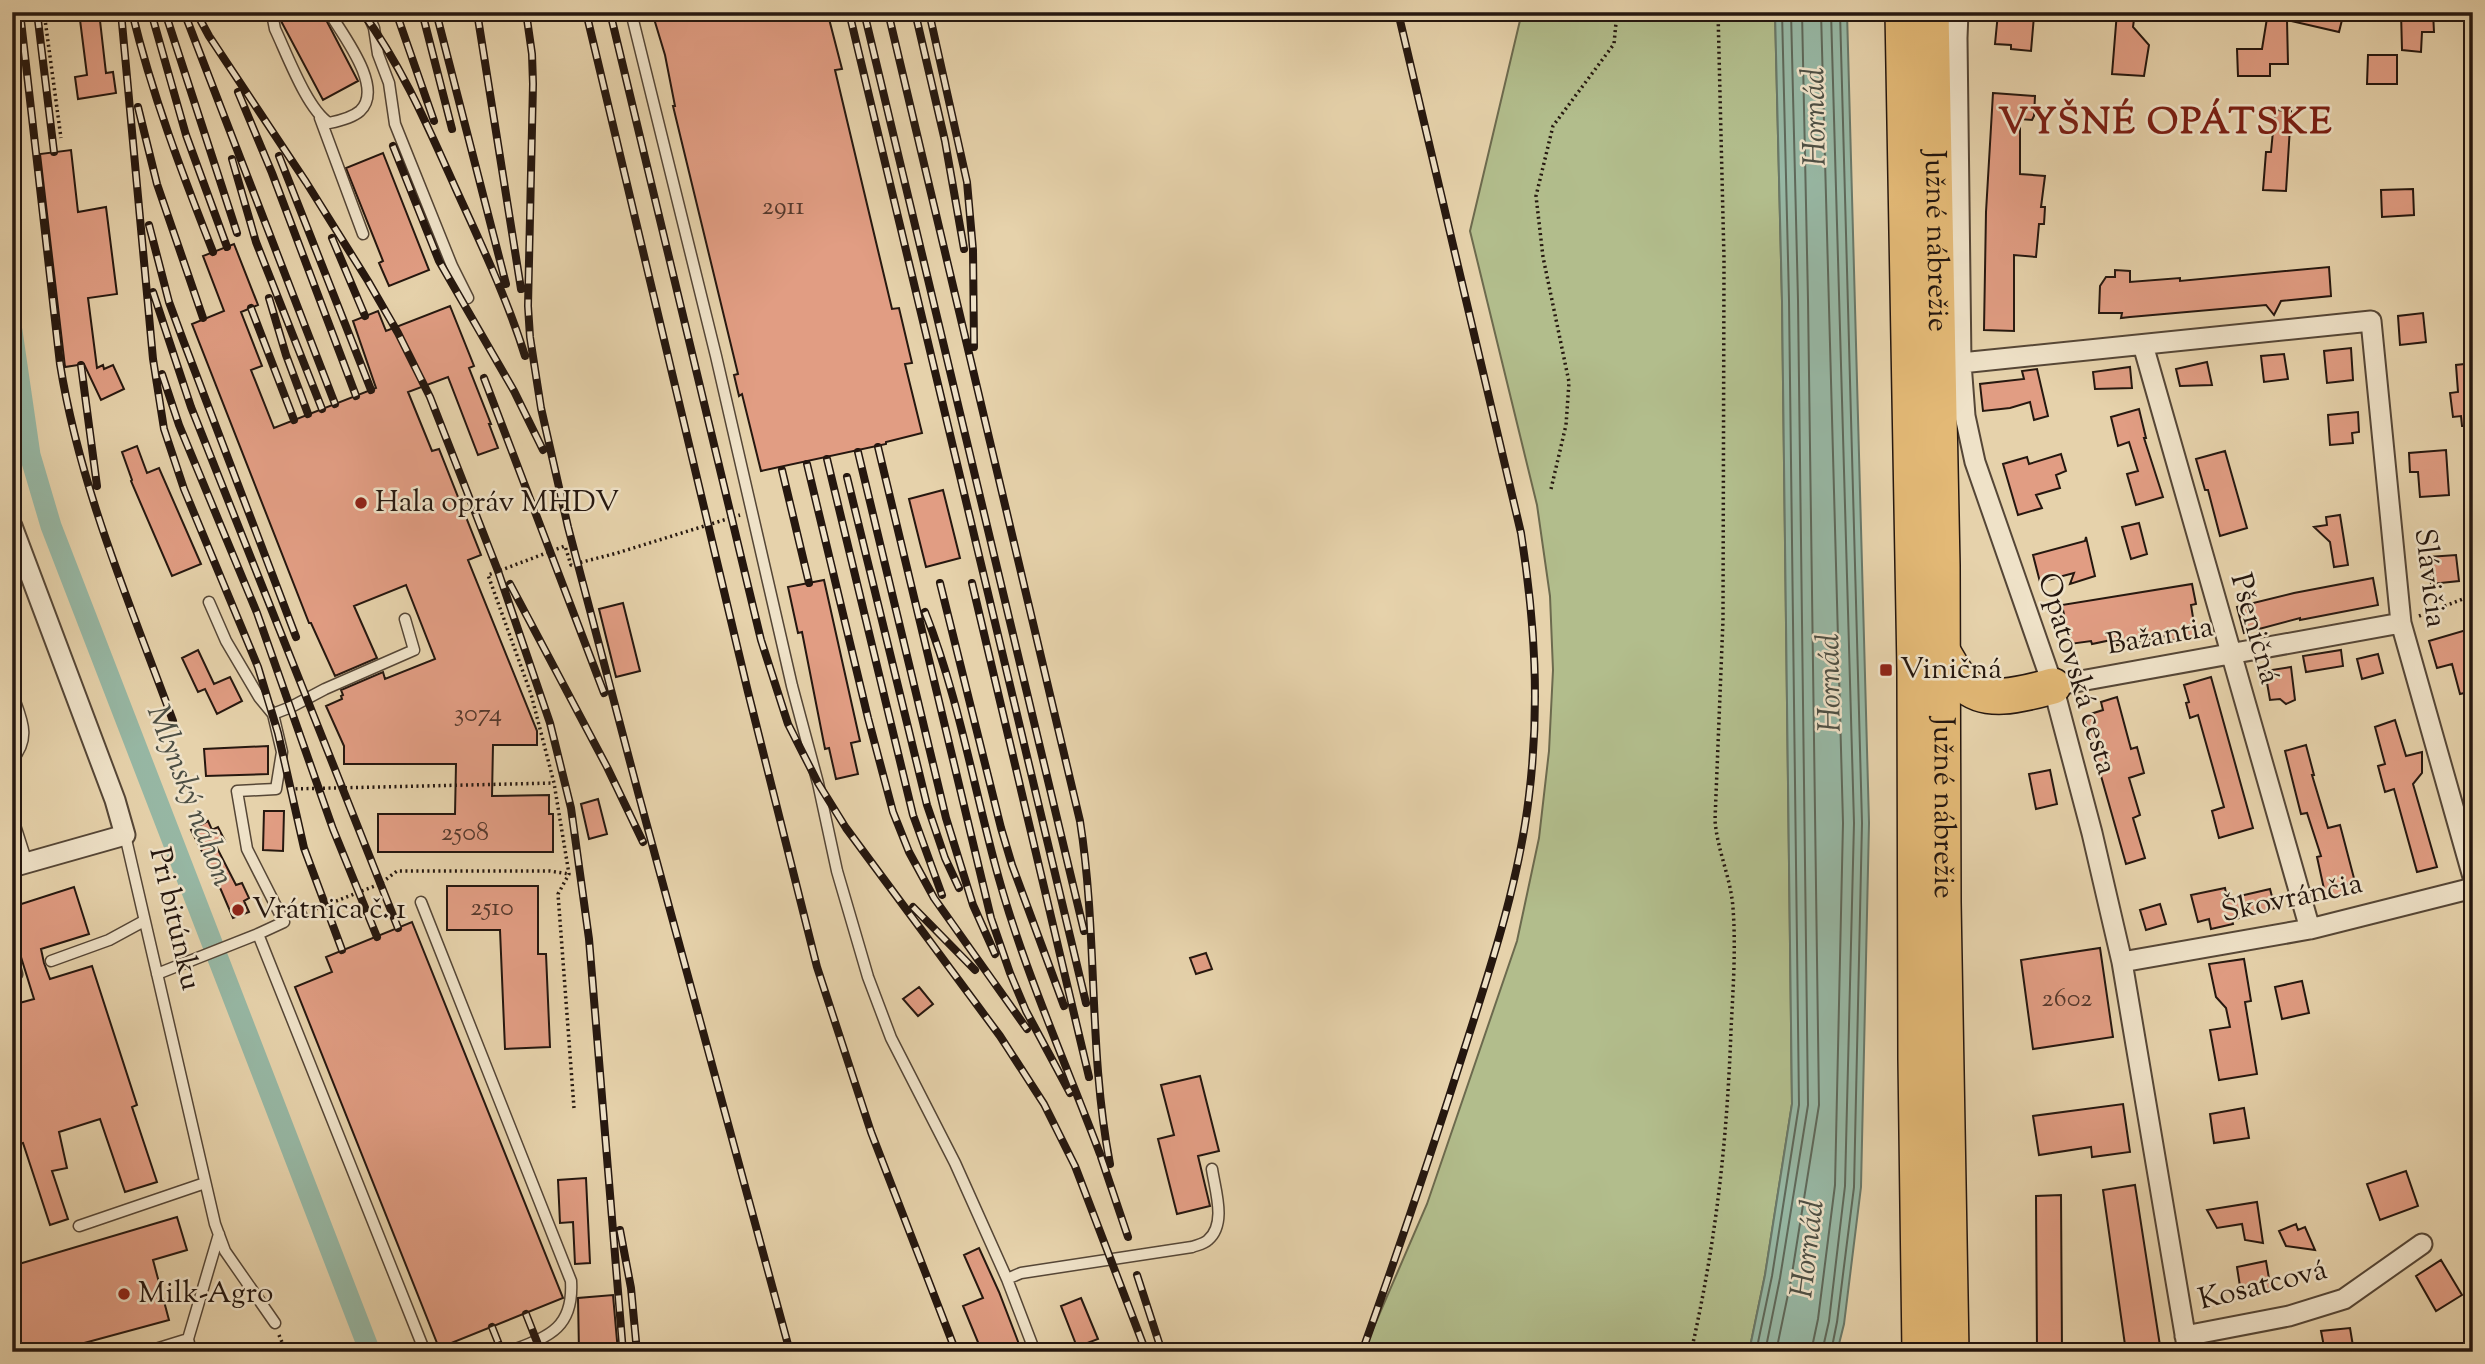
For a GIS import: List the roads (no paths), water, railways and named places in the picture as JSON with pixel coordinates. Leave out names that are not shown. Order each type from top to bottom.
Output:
[{"type":"highway","name":"Južné nábrežie","points":[[1903,12],[1915,671],[1920,1352]]},
{"type":"highway","name":"Južné nábrežie","points":[[1931,12],[1951,1352]]},
{"type":"highway","points":[[1942,651],[1966,686],[1982,695],[1996,697],[2053,686]]},
{"type":"highway","points":[[1943,749],[1969,713],[1996,697]]},
{"type":"street","name":"Opatovská cesta","points":[[1958,12],[1961,363],[1965,416],[1975,462],[2053,686],[2092,833],[2122,962],[2186,1344]]},
{"type":"street","name":"Slávičia","points":[[2143,345],[2371,321],[2401,623],[2473,877]]},
{"type":"street","points":[[1961,363],[2143,345]]},
{"type":"street","name":"Pšeničná","points":[[2143,345],[2310,929]]},
{"type":"street","name":"Pri bitúnku","points":[[12,526],[125,835]]},
{"type":"street","name":"Bažantia","points":[[2053,686],[2401,623]]},
{"type":"street","points":[[20,865],[125,835]]},
{"type":"street","name":"Škovránčia","points":[[2122,962],[2310,929],[2473,888]]},
{"type":"street","name":"Kosatcová","points":[[2186,1344],[2344,1298],[2422,1244]]},
{"type":"lane","points":[[280,12],[273,19],[275,29],[320,117],[363,234]]},
{"type":"lane","points":[[320,117],[329,123],[359,112],[367,102],[369,88],[365,73],[329,12]]},
{"type":"lane","points":[[367,12],[374,27],[378,54],[389,83],[394,124],[452,266],[468,298]]},
{"type":"lane","points":[[631,12],[716,356],[837,871],[868,977],[891,1038],[955,1163],[1007,1279],[1035,1352]]},
{"type":"lane","points":[[157,974],[284,922],[247,849],[237,791],[276,789],[282,751],[273,714],[259,697],[226,641],[209,603]]},
{"type":"lane","points":[[273,714],[414,650],[405,619]]},
{"type":"lane","points":[[12,694],[23,722],[24,736],[21,750],[12,760]]},
{"type":"lane","points":[[12,816],[20,865]]},
{"type":"lane","name":"Pri bitúnku","points":[[125,835],[219,1234],[225,1251],[275,1323]]},
{"type":"lane","points":[[421,902],[571,1281],[572,1298],[555,1332],[508,1352]]},
{"type":"lane","points":[[51,961],[109,940],[144,922]]},
{"type":"lane","points":[[258,934],[425,1352]]},
{"type":"lane","points":[[12,955],[17,974],[12,977]]},
{"type":"lane","points":[[1007,1279],[1021,1273],[1192,1247],[1207,1241],[1216,1228],[1219,1209],[1212,1169]]},
{"type":"lane","points":[[79,1226],[205,1183]]},
{"type":"lane","points":[[191,1352],[188,1339],[219,1234]]},
{"type":"lane","points":[[146,1352],[188,1339]]},
{"type":"water","name":"Hornád","points":[[1775,12],[1847,12],[1869,823],[1861,1187],[1844,1324],[1837,1352],[1749,1352],[1765,1275],[1792,1104],[1782,301]]},
{"type":"waterway","name":"Mlynský náhon","points":[[12,331],[30,455],[51,526],[370,1352]]},
{"type":"railway","points":[[20,12],[60,364],[69,410],[93,501],[173,721]]},
{"type":"railway","points":[[37,12],[54,152]]},
{"type":"railway","points":[[121,12],[153,359],[164,429],[184,489],[258,667],[278,733],[304,848],[342,950]]},
{"type":"railway","points":[[132,12],[158,104],[213,252]]},
{"type":"railway","points":[[151,12],[186,135],[227,247]]},
{"type":"railway","points":[[165,12],[237,233]]},
{"type":"railway","points":[[184,12],[335,404]]},
{"type":"railway","points":[[196,12],[368,281],[430,397],[498,571],[550,723],[571,808],[589,939],[623,1352]]},
{"type":"railway","points":[[362,12],[390,54],[424,119],[493,270],[525,356]]},
{"type":"railway","points":[[396,12],[434,121]]},
{"type":"railway","points":[[422,12],[452,129]]},
{"type":"railway","points":[[436,12],[506,284]]},
{"type":"railway","points":[[477,12],[521,289]]},
{"type":"railway","points":[[526,12],[533,84],[528,306],[541,408],[568,527],[790,1352]]},
{"type":"railway","points":[[586,12],[748,692],[817,967],[871,1132],[956,1352]]},
{"type":"railway","points":[[610,12],[761,640],[788,724],[818,783],[846,828],[1000,1036],[1044,1104],[1075,1166],[1146,1352]]},
{"type":"railway","points":[[849,12],[1086,1003]]},
{"type":"railway","points":[[864,12],[1084,931]]},
{"type":"railway","points":[[888,12],[1080,821],[1086,864],[1099,1078],[1110,1164]]},
{"type":"railway","points":[[915,12],[945,141],[964,249]]},
{"type":"railway","points":[[929,12],[967,182],[973,250],[974,347]]},
{"type":"railway","points":[[1362,1352],[1442,1119],[1504,920],[1525,827],[1535,697],[1533,632],[1521,533],[1398,12]]},
{"type":"railway","points":[[238,92],[272,173],[356,396]]},
{"type":"railway","points":[[138,107],[157,184],[203,318]]},
{"type":"railway","points":[[393,146],[439,261],[514,391],[543,450]]},
{"type":"railway","points":[[279,156],[371,390]]},
{"type":"railway","points":[[232,159],[256,242],[322,409]]},
{"type":"railway","points":[[149,225],[169,302],[296,637]]},
{"type":"railway","points":[[332,238],[365,316]]},
{"type":"railway","points":[[153,292],[191,407],[398,928]]},
{"type":"railway","points":[[269,298],[308,414]]},
{"type":"railway","points":[[251,308],[294,420]]},
{"type":"railway","points":[[81,365],[97,486]]},
{"type":"railway","points":[[162,374],[179,425],[257,613],[333,829],[377,937]]},
{"type":"railway","points":[[484,378],[604,693]]},
{"type":"railway","points":[[878,447],[991,918],[1026,1011],[1070,1093]]},
{"type":"railway","points":[[858,452],[946,818],[973,905],[995,954]]},
{"type":"railway","points":[[827,459],[913,815],[942,895]]},
{"type":"railway","points":[[807,464],[893,812],[909,852],[934,898],[1027,1029]]},
{"type":"railway","points":[[782,470],[809,583]]},
{"type":"railway","points":[[847,477],[927,805],[945,858],[959,888]]},
{"type":"railway","points":[[940,583],[1001,828],[1064,1006]]},
{"type":"railway","points":[[972,583],[1089,1077]]},
{"type":"railway","points":[[510,584],[607,767],[643,842]]},
{"type":"railway","points":[[925,612],[957,711],[1009,914],[1100,1154]]},
{"type":"railway","points":[[913,907],[975,970]]},
{"type":"railway","points":[[1101,1157],[1128,1237]]},
{"type":"railway","points":[[620,1230],[631,1288],[637,1352]]},
{"type":"railway","points":[[1137,1275],[1162,1352]]},
{"type":"railway","points":[[526,1314],[541,1352]]},
{"type":"railway","points":[[492,1327],[502,1352]]},
{"type":"place","name":"Hala opráv MHDV","points":[[361,503]]},
{"type":"place","name":"Viničná","points":[[1886,670]]},
{"type":"place","name":"Vrátnica č. 1","points":[[238,910]]},
{"type":"place","name":"Milk-Agro","points":[[124,1294]]},
{"type":"district","name":"VYŠNÉ OPÁTSKE","points":[[2166,124]]}]
